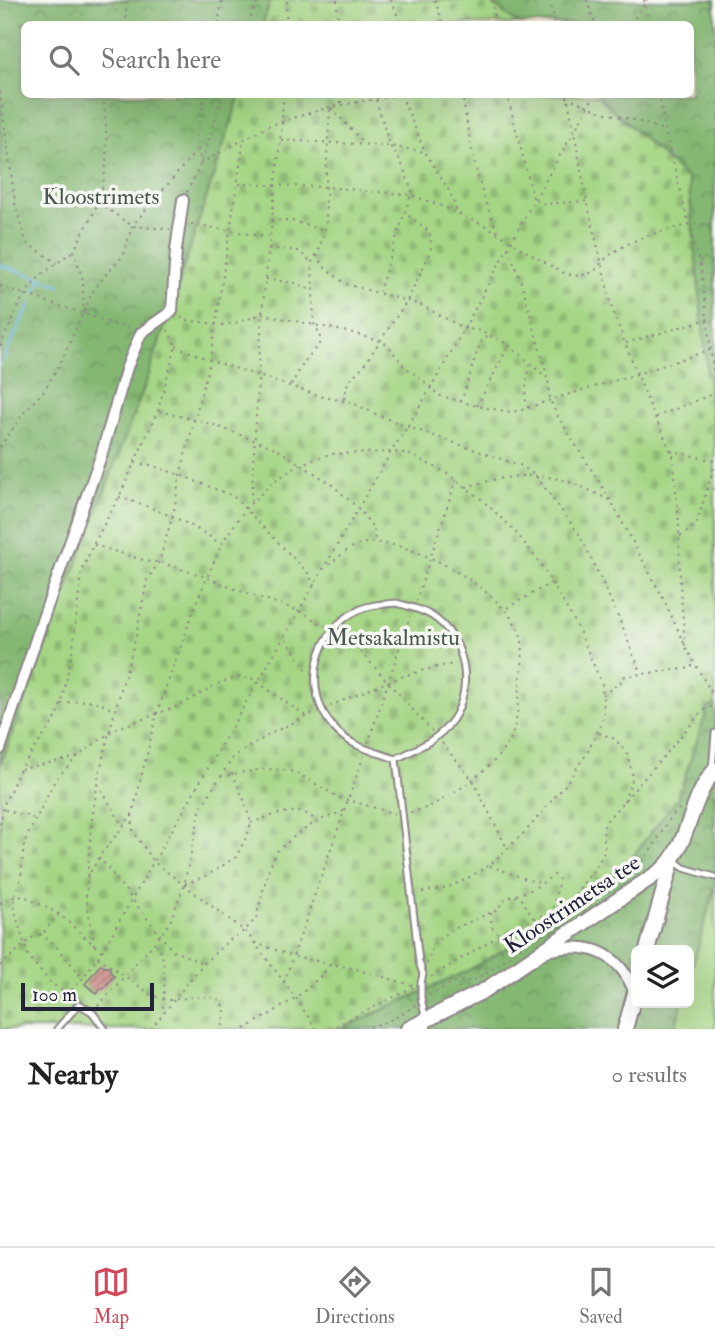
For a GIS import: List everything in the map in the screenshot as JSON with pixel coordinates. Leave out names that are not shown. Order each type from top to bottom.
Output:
[{"type":"main road","name":"Kloostrimetsa tee","points":[[408,1029],[427,1025],[483,992],[662,870],[673,859],[695,802],[713,772]]},
{"type":"main road","points":[[648,945],[673,859]]},
{"type":"main road","points":[[625,1029],[631,1006]]},
{"type":"street","points":[[0,749],[101,456],[127,366],[141,333],[172,311],[183,200]]},
{"type":"street","points":[[545,951],[587,947],[600,952],[615,963],[631,982]]},
{"type":"lane","points":[[396,603],[413,607],[434,617],[449,631],[463,663],[465,688],[459,708],[449,725],[437,737],[396,758],[346,740],[333,728],[317,697],[316,662],[322,646],[334,628],[359,610],[376,604],[396,603]]},
{"type":"lane","points":[[713,772],[715,733]]},
{"type":"lane","points":[[396,758],[419,962],[423,974],[418,985],[427,1025]]},
{"type":"lane","points":[[673,859],[684,868],[715,877]]},
{"type":"lane","points":[[57,1029],[79,1004],[92,1012],[105,1029]]},
{"type":"path","points":[[123,21],[127,0]]},
{"type":"path","points":[[218,21],[222,0]]},
{"type":"path","points":[[249,21],[259,0]]},
{"type":"path","points":[[286,21],[287,0]]},
{"type":"path","points":[[337,0],[338,21]]},
{"type":"path","points":[[391,0],[400,21]]},
{"type":"path","points":[[436,0],[442,21]]},
{"type":"path","points":[[493,0],[495,21]]},
{"type":"path","points":[[550,0],[554,21]]},
{"type":"path","points":[[587,0],[594,21]]},
{"type":"path","points":[[633,21],[645,1]]},
{"type":"path","points":[[645,1],[648,21]]},
{"type":"path","points":[[0,92],[16,209],[27,243],[57,262]]},
{"type":"path","points":[[0,346],[24,295],[41,275],[74,251],[98,202],[107,156],[103,98]]},
{"type":"path","points":[[201,163],[196,135],[205,98]]},
{"type":"path","points":[[183,200],[201,163],[222,98]]},
{"type":"path","points":[[251,503],[262,314],[283,98]]},
{"type":"path","points":[[341,98],[341,105]]},
{"type":"path","points":[[201,163],[270,125],[330,107],[382,98]]},
{"type":"path","points":[[403,98],[425,152],[450,192],[458,213]]},
{"type":"path","points":[[463,98],[478,179],[498,233]]},
{"type":"path","points":[[508,98],[534,201]]},
{"type":"path","points":[[568,98],[587,201],[613,312],[654,417],[673,456],[685,646]]},
{"type":"path","points":[[572,98],[665,131]]},
{"type":"path","points":[[67,995],[98,957],[132,900],[465,329],[511,241],[592,98]]},
{"type":"path","points":[[660,98],[665,131],[701,270],[715,386]]},
{"type":"path","points":[[376,99],[390,146],[401,162],[412,191],[378,292]]},
{"type":"path","points":[[291,386],[318,344],[320,334],[314,324],[312,262],[325,230],[330,107]]},
{"type":"path","points":[[330,107],[365,144]]},
{"type":"path","points":[[94,945],[86,895],[97,783],[136,636],[147,580],[159,562],[172,517],[193,419],[210,360],[244,139]]},
{"type":"path","points":[[280,140],[390,146],[425,152]]},
{"type":"path","points":[[0,447],[60,366],[92,293],[124,255],[132,226],[198,149]]},
{"type":"path","points":[[237,184],[326,187],[411,195],[458,213],[498,233],[566,274],[579,276],[594,272],[601,262],[615,251],[636,240],[689,225],[715,223]]},
{"type":"path","points":[[534,201],[546,204],[587,201]]},
{"type":"path","points":[[98,202],[132,226],[230,230],[270,237]]},
{"type":"path","points":[[344,401],[348,382],[363,365],[407,300],[430,251],[430,232],[405,213]]},
{"type":"path","points":[[271,220],[292,221],[325,230]]},
{"type":"path","points":[[508,247],[522,284],[557,415],[611,501],[665,602],[691,659],[715,699]]},
{"type":"path","points":[[269,248],[299,251],[312,262]]},
{"type":"path","points":[[74,251],[83,280],[84,315]]},
{"type":"path","points":[[317,254],[324,267],[346,284],[407,300],[465,329],[477,330],[508,346],[548,379]]},
{"type":"path","points":[[266,279],[295,283],[312,290]]},
{"type":"path","points":[[0,286],[141,333]]},
{"type":"path","points":[[172,311],[185,320],[224,325],[262,314],[353,333],[387,344],[403,365],[438,395],[511,412],[711,349]]},
{"type":"path","points":[[162,318],[176,346],[323,397],[351,402],[408,427],[522,466],[536,476],[579,534],[642,673]]},
{"type":"path","points":[[625,343],[708,319]]},
{"type":"path","points":[[461,401],[480,343],[487,335]]},
{"type":"path","points":[[0,824],[20,769],[55,720],[61,704],[74,648],[81,573],[158,410],[176,346]]},
{"type":"path","points":[[477,406],[508,346]]},
{"type":"path","points":[[528,408],[525,398],[529,362]]},
{"type":"path","points":[[654,417],[715,393]]},
{"type":"path","points":[[158,410],[193,419],[275,448],[330,483],[359,509],[373,529],[375,543]]},
{"type":"path","points":[[670,450],[715,462],[696,525],[679,537]]},
{"type":"path","points":[[316,1029],[296,998],[244,931],[154,862],[133,831],[132,815],[157,713],[206,577],[221,545],[246,508],[273,482],[301,464],[330,454],[406,453],[445,472],[481,499],[513,530],[540,563],[576,624],[602,684],[604,712],[601,725],[587,753],[565,785],[527,830],[488,866],[470,877],[447,888],[412,894]]},
{"type":"path","points":[[134,463],[150,465],[233,496],[310,575],[314,587]]},
{"type":"path","points":[[465,487],[495,478],[536,476],[553,478],[583,488],[611,501]]},
{"type":"path","points":[[284,982],[349,800],[456,480]]},
{"type":"path","points":[[119,497],[172,517],[206,533],[221,545]]},
{"type":"path","points":[[93,545],[206,577],[300,611],[334,628],[389,681],[475,783],[508,849]]},
{"type":"path","points":[[506,609],[552,582]]},
{"type":"path","points":[[285,638],[315,685]]},
{"type":"path","points":[[603,695],[625,676],[692,668],[691,659]]},
{"type":"path","points":[[92,1012],[170,922],[184,885],[201,807],[234,756],[306,716],[389,681],[439,666],[463,663]]},
{"type":"path","points":[[79,1004],[51,983],[28,956],[15,912],[14,897],[22,878],[24,843],[55,780],[77,757],[113,730],[181,705],[217,684],[237,677],[259,682],[306,716]]},
{"type":"path","points":[[61,704],[92,700],[102,702],[115,711]]},
{"type":"path","points":[[330,1029],[418,985],[502,934],[533,919],[563,909],[597,866],[605,850],[603,829],[607,820],[703,710],[715,705]]},
{"type":"path","points":[[597,732],[615,739],[627,753],[633,777],[623,802]]},
{"type":"path","points":[[20,769],[77,757]]},
{"type":"path","points":[[221,776],[263,769],[285,770],[298,774],[338,797],[391,814],[403,814]]},
{"type":"path","points":[[184,885],[208,875],[236,857],[247,836],[250,823],[244,800],[232,773]]},
{"type":"path","points":[[97,783],[122,825]]},
{"type":"path","points":[[565,921],[644,859],[672,814],[688,801]]},
{"type":"path","points":[[4,809],[34,819]]},
{"type":"path","points":[[151,1029],[204,964],[256,919],[268,871],[277,851],[297,834],[344,811]]},
{"type":"path","points":[[250,823],[277,814],[301,812],[310,815],[314,824]]},
{"type":"path","points":[[87,878],[99,857],[132,815]]},
{"type":"path","points":[[99,857],[172,950],[204,964]]},
{"type":"path","points":[[488,866],[542,883]]},
{"type":"path","points":[[423,974],[434,943],[449,932],[496,910],[507,898],[533,889],[554,875],[559,878],[552,912]]},
{"type":"path","points":[[514,895],[522,899],[533,919]]},
{"type":"path","points":[[0,903],[24,896],[59,914],[102,951]]},
{"type":"path","points":[[491,912],[492,927],[496,933],[502,934]]},
{"type":"path","points":[[0,966],[44,932],[59,914]]},
{"type":"path","points":[[363,1029],[400,1017],[421,999],[456,981],[473,981],[519,948],[554,930]]},
{"type":"path","points":[[40,933],[53,943],[83,978]]},
{"type":"path","points":[[155,942],[162,954],[163,1014]]},
{"type":"path","points":[[255,943],[293,957],[331,963],[418,985]]},
{"type":"path","points":[[98,957],[153,996],[174,1000],[194,997],[220,1000],[225,1009],[222,1029]]},
{"type":"path","points":[[245,1029],[296,998],[320,978],[331,963]]},
{"type":"green space","name":"Kloostrimets","points":[[0,0],[271,0],[264,21],[21,21],[21,98],[239,98],[147,380],[0,766]]},
{"type":"green space","points":[[271,0],[487,0],[514,21],[264,21]]},
{"type":"green space","points":[[487,0],[715,0],[715,449],[688,180],[600,98],[694,98],[694,21],[514,21]]},
{"type":"green space","name":"Metsakalmistu","points":[[239,98],[600,98],[688,180],[715,449],[715,704],[707,710],[678,797],[626,865],[555,920],[465,972],[340,1029],[0,1029],[0,766],[147,380]]},
{"type":"green space","points":[[715,704],[715,886],[694,962],[694,945],[631,945],[631,1008],[681,1008],[675,1029],[340,1029],[465,972],[678,797],[707,710]]},
{"type":"green space","points":[[715,886],[715,1029],[675,1029],[681,1008],[694,1008],[694,962]]},
{"type":"building","points":[[101,964],[109,967],[114,976],[97,994],[85,984]]},
{"type":"waterway","points":[[0,265],[60,285]]},
{"type":"waterway","points":[[35,292],[42,279]]},
{"type":"waterway","points":[[0,365],[30,304]]}]
